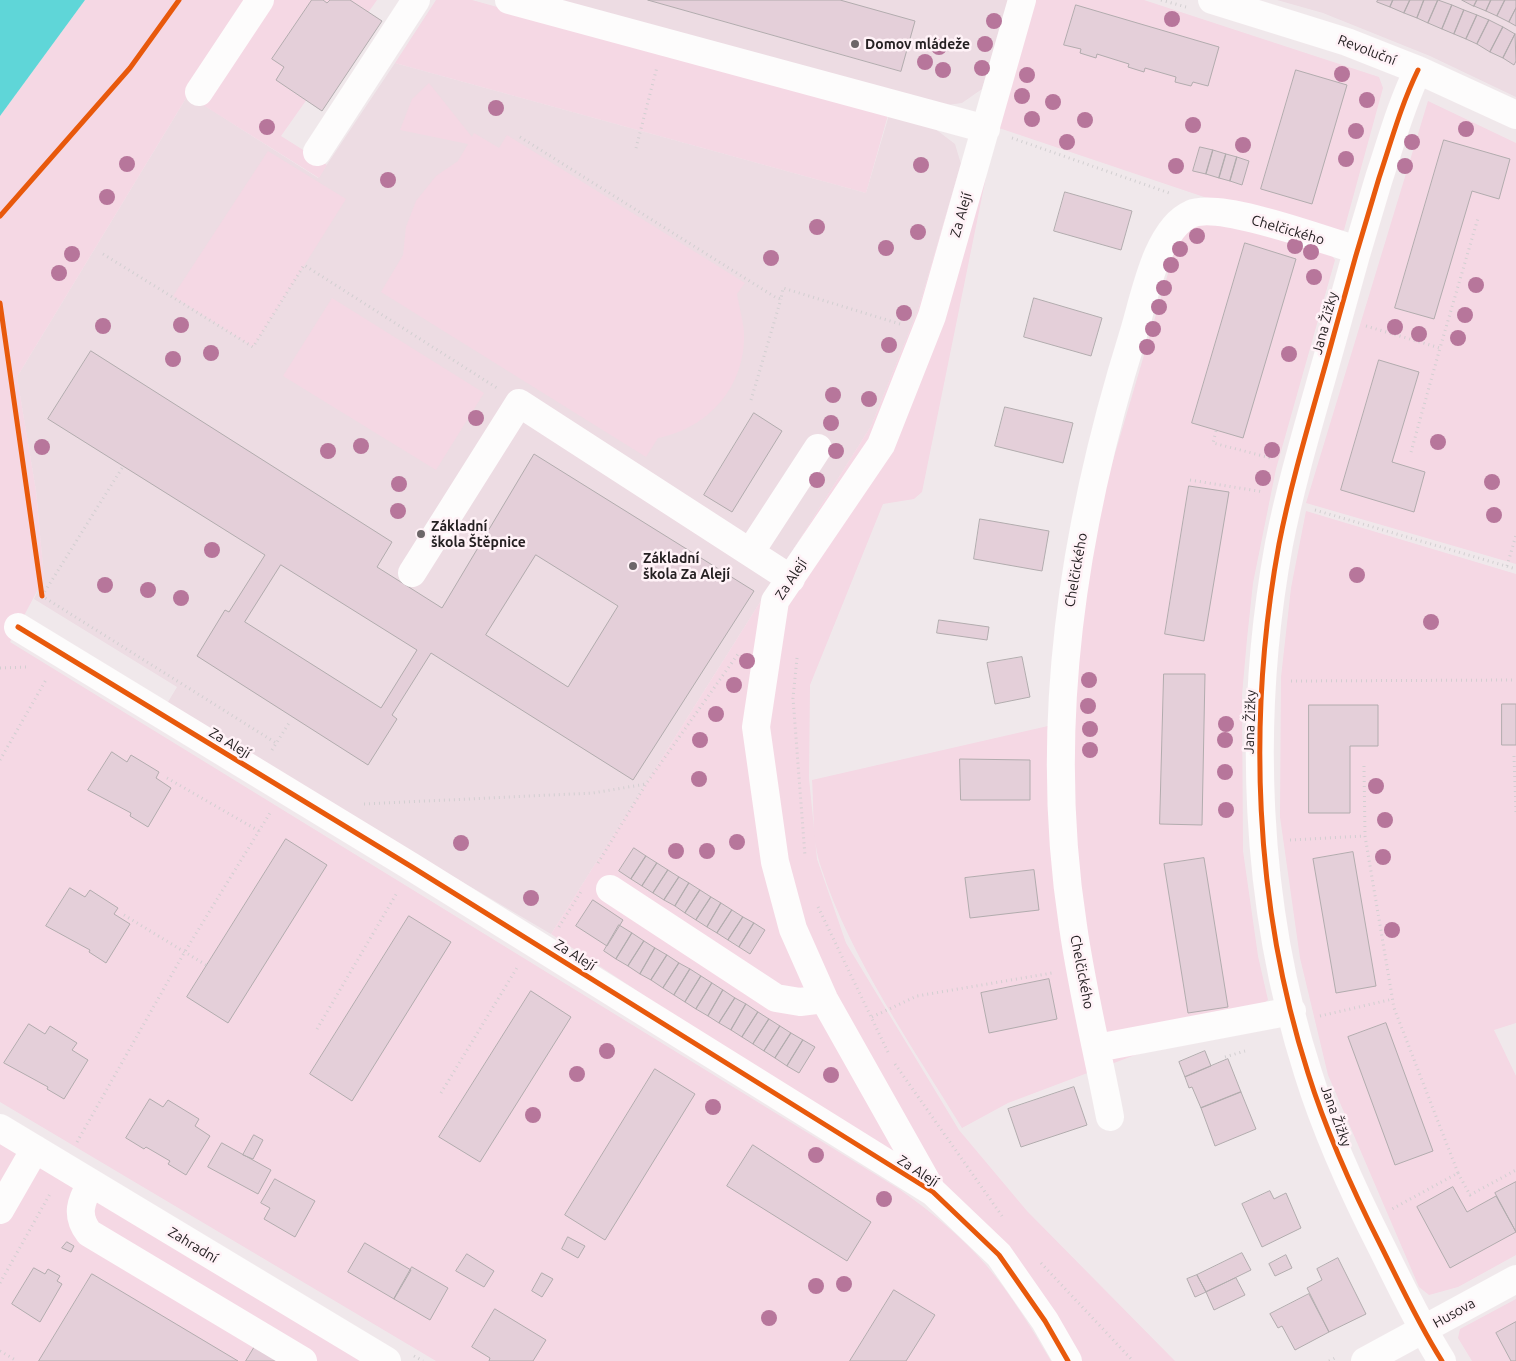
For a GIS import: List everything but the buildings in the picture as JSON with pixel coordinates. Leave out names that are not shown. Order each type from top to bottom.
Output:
[{"type":"street","points":[[199,92],[260,0]]},
{"type":"street","points":[[317,152],[416,0]]},
{"type":"street","points":[[509,0],[986,129]]},
{"type":"street","name":"Za Alejí","points":[[933,1192],[824,999],[793,929],[775,862],[756,727],[775,601],[881,446],[932,316],[1022,0]]},
{"type":"street","name":"Revoluční","points":[[1212,0],[1281,10],[1347,42],[1418,70],[1516,115]]},
{"type":"street","name":"Jana Žižky","points":[[1418,70],[1400,111],[1357,250],[1288,502],[1272,590],[1262,680],[1260,759],[1264,846],[1279,959],[1303,1014],[1307,1070],[1347,1178],[1423,1329],[1442,1361]]},
{"type":"street","name":"Chelčického","points":[[1110,1117],[1080,969],[1072,917],[1062,816],[1063,694],[1068,623],[1075,569],[1097,469],[1119,384],[1164,241],[1175,225],[1195,212],[1204,210],[1237,215],[1357,250]]},
{"type":"street","points":[[412,573],[520,402],[751,551],[791,579]]},
{"type":"street","points":[[751,551],[818,448]]},
{"type":"street","name":"Za Alejí","points":[[18,627],[55,662],[285,790],[412,867],[933,1192],[999,1255],[1046,1322],[1068,1361]]},
{"type":"street","points":[[598,879],[776,998],[800,1002],[824,999]]},
{"type":"street","points":[[1097,1048],[1303,1014]]},
{"type":"street","name":"Zahradní","points":[[0,1128],[387,1361]]},
{"type":"street","points":[[0,1210],[35,1149]]},
{"type":"street","points":[[91,1183],[80,1210],[82,1221],[88,1233],[303,1361]]},
{"type":"street","name":"Husova","points":[[1365,1361],[1516,1278]]},
{"type":"path","points":[[636,148],[663,42]]},
{"type":"path","points":[[986,129],[1182,198],[1204,210]]},
{"type":"path","points":[[520,138],[780,299]]},
{"type":"path","points":[[1411,452],[1478,218]]},
{"type":"path","points":[[102,254],[253,347],[304,266],[520,402]]},
{"type":"path","points":[[751,400],[783,288],[908,326]]},
{"type":"path","points":[[1362,325],[1440,348]]},
{"type":"path","points":[[1216,431],[1213,443],[1298,466]]},
{"type":"path","points":[[42,596],[122,468]]},
{"type":"path","points":[[1288,502],[1516,569]]},
{"type":"path","points":[[1506,566],[1516,535]]},
{"type":"path","points":[[41,587],[42,596]]},
{"type":"path","points":[[42,596],[276,743]]},
{"type":"path","points":[[441,1093],[539,946],[598,879],[646,784],[742,648]]},
{"type":"path","points":[[798,649],[793,698],[805,865]]},
{"type":"path","points":[[0,668],[36,667],[55,662]]},
{"type":"path","points":[[0,760],[55,662]]},
{"type":"path","points":[[1262,680],[1516,680]]},
{"type":"path","points":[[1514,756],[1516,812]]},
{"type":"path","points":[[1364,766],[1365,836],[1394,1008],[1458,1173],[1470,1195],[1516,1170]]},
{"type":"path","points":[[167,778],[259,831]]},
{"type":"path","points":[[355,805],[593,793],[646,784]]},
{"type":"path","points":[[0,1283],[63,1166],[184,953],[285,790]]},
{"type":"path","points":[[1287,840],[1365,836]]},
{"type":"path","points":[[317,1029],[412,867]]},
{"type":"path","points":[[815,901],[892,1060],[1005,1220]]},
{"type":"path","points":[[124,915],[206,965]]},
{"type":"path","points":[[872,1017],[917,996],[1080,969]]},
{"type":"path","points":[[1303,1014],[1392,999]]},
{"type":"path","points":[[1388,1211],[1458,1173]]},
{"type":"path","points":[[1036,1257],[1133,1361]]},
{"type":"path","points":[[0,1351],[17,1361]]},
{"type":"shaded area","points":[[85,0],[251,0],[188,95],[17,377],[36,491],[44,578],[10,642],[899,1189],[945,1224],[986,1265],[1013,1300],[1051,1361],[436,1361],[0,1102],[0,116]]},
{"type":"shaded area","points":[[273,0],[377,0],[281,136],[327,165],[319,178],[203,105]]},
{"type":"shaded area","points":[[436,0],[472,0],[888,115],[866,193],[395,63]]},
{"type":"shaded area","name":"Domov mládeže","points":[[557,0],[1008,0],[982,89],[962,103],[940,106]]},
{"type":"shaded area","points":[[1028,0],[1144,0],[1379,77],[1383,88],[1344,230],[1335,233],[1216,201],[996,127]]},
{"type":"shaded area","points":[[1277,0],[1516,0],[1516,97],[1430,56],[1323,13]]},
{"type":"shaded area","name":"Základní škola Štěpnice","points":[[395,63],[866,193],[889,115],[934,128],[955,144],[961,164],[918,310],[871,426],[551,934],[165,707],[177,687],[34,599],[44,578],[36,491],[17,377],[188,95],[318,178]]},
{"type":"shaded area","points":[[429,83],[472,137],[474,133],[499,148],[507,135],[745,283],[737,294],[744,332],[743,352],[739,370],[721,402],[708,414],[693,425],[676,433],[658,438],[646,457],[381,292],[403,255],[406,227],[416,201],[436,176],[458,161],[468,144],[400,130],[412,99]]},
{"type":"shaded area","points":[[1428,101],[1516,143],[1516,564],[1306,503]]},
{"type":"shaded area","points":[[268,151],[346,199],[253,347],[173,296]]},
{"type":"shaded area","points":[[961,164],[986,177],[922,492],[914,499],[883,504],[810,685],[809,778],[817,859],[846,943],[959,1130],[1027,1211],[1175,1361],[1077,1361],[956,1201],[551,934],[871,426],[918,310]]},
{"type":"shaded area","points":[[1210,220],[1329,252],[1335,260],[1276,469],[1253,583],[1247,639],[1242,695],[1243,851],[1258,956],[1268,1000],[1257,1009],[1008,1103],[962,1128],[865,968],[833,901],[816,846],[812,780],[1048,726],[1069,728],[1074,632],[1109,474],[1179,236],[1193,226]]},
{"type":"shaded area","points":[[332,298],[484,393],[436,470],[283,376]]},
{"type":"shaded area","points":[[1306,511],[1516,574],[1516,1023],[1494,1030],[1516,1076],[1516,1255],[1458,1287],[1429,1295],[1419,1287],[1328,1075],[1300,958],[1280,817],[1281,677],[1291,588]]},
{"type":"shaded area","points":[[0,1144],[363,1361],[0,1361]]},
{"type":"shaded area","points":[[1516,1299],[1516,1361],[1472,1361],[1458,1338],[1460,1329]]},
{"type":"water","points":[[0,0],[85,0],[0,116]]},
{"type":"cycle path","points":[[0,216],[130,68],[179,0]]},
{"type":"cycle path","points":[[1418,70],[1406,97],[1367,217],[1291,491],[1279,544],[1262,676],[1261,810],[1276,944],[1290,1009],[1308,1073],[1332,1140],[1371,1227],[1410,1305],[1442,1361]]},
{"type":"cycle path","points":[[0,303],[42,596]]},
{"type":"cycle path","points":[[18,627],[412,867],[933,1192],[999,1255],[1045,1321],[1068,1361]]},
{"type":"place","name":"Domov mládeže","points":[[855,44]]},
{"type":"place","name":"Základní škola Štěpnice","points":[[421,534]]},
{"type":"place","name":"Základní škola Za Alejí","points":[[633,566]]}]
